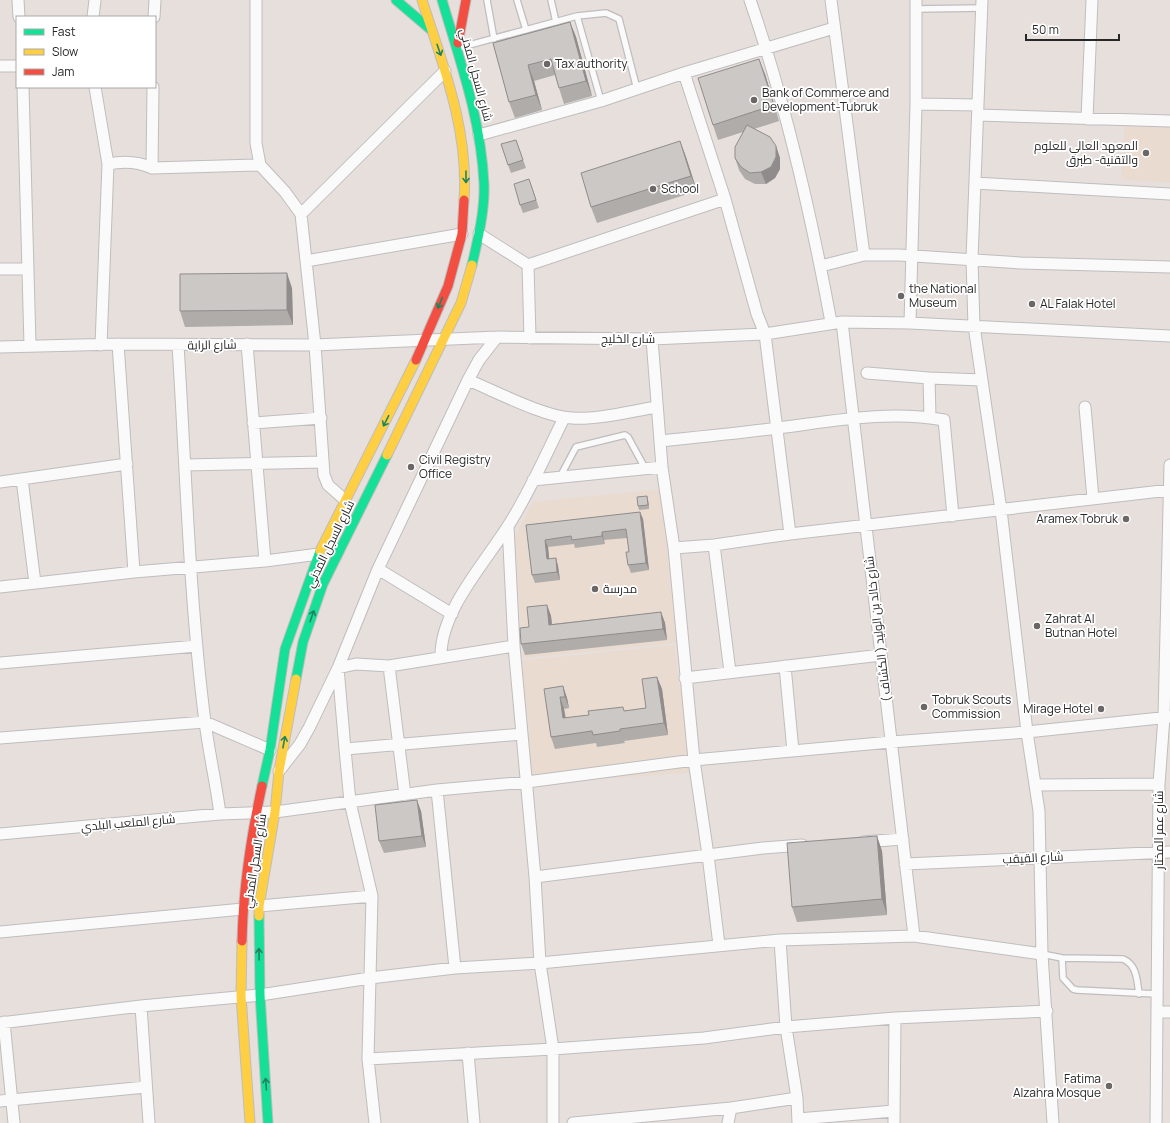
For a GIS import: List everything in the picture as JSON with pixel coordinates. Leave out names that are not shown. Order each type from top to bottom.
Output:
[{"type":"street","points":[[18,0],[19,16]]},
{"type":"street","points":[[93,16],[95,0]]},
{"type":"street","points":[[154,16],[155,0]]},
{"type":"street","points":[[256,0],[255,126],[260,165],[285,192],[301,214],[315,346],[323,462],[326,480],[332,490],[345,500]]},
{"type":"street","points":[[396,0],[432,30]]},
{"type":"street","name":"شارع السجل المدني","points":[[250,1123],[241,996],[243,909],[256,812],[270,750],[285,649],[319,554],[404,386],[448,286],[462,234],[466,166],[458,114],[446,70],[422,0]]},
{"type":"street","name":"شارع السجل المدني","points":[[268,1123],[260,995],[259,906],[275,812],[279,771],[303,642],[323,584],[461,303],[471,272],[479,234],[484,185],[479,135],[474,106],[442,0]]},
{"type":"street","points":[[457,48],[466,0]]},
{"type":"street","name":"شارع خالد بن الوليد ( الكشاف )","points":[[750,0],[767,47],[777,83],[836,322],[853,417],[914,936]]},
{"type":"street","points":[[831,0],[864,255]]},
{"type":"street","points":[[1087,119],[1092,0]]},
{"type":"street","points":[[982,4],[972,259],[974,326],[1001,510],[1039,811],[1042,954],[1047,1011],[1053,1123]]},
{"type":"street","points":[[910,323],[916,104],[916,5]]},
{"type":"street","points":[[479,135],[601,101],[684,73],[834,28]]},
{"type":"street","points":[[0,66],[16,66]]},
{"type":"street","points":[[301,214],[446,70]]},
{"type":"street","points":[[684,73],[725,199],[757,314],[765,334],[790,534]]},
{"type":"street","points":[[22,88],[30,345]]},
{"type":"street","points":[[94,88],[108,164],[101,345]]},
{"type":"street","points":[[152,168],[153,88]]},
{"type":"street","points":[[916,104],[1087,119],[1170,122]]},
{"type":"street","points":[[108,164],[122,161],[138,163],[152,168],[260,165]]},
{"type":"street","points":[[975,183],[1170,194]]},
{"type":"street","points":[[528,265],[725,199]]},
{"type":"street","points":[[306,261],[462,234]]},
{"type":"street","points":[[479,234],[528,265]]},
{"type":"street","points":[[821,266],[864,255],[972,259],[1021,263],[1170,267]]},
{"type":"street","points":[[528,265],[530,338]]},
{"type":"street","points":[[0,269],[28,269]]},
{"type":"street","name":"شارع الخليج","points":[[424,340],[497,337],[652,339],[765,334],[836,322],[910,323],[1170,336]]},
{"type":"street","points":[[279,771],[300,744],[338,668],[378,569],[468,380],[479,360],[497,337]]},
{"type":"street","points":[[652,339],[662,467],[674,548],[685,678],[694,760],[719,945]]},
{"type":"street","name":"شارع الراية","points":[[0,346],[247,344],[315,346],[424,340]]},
{"type":"street","points":[[118,344],[134,572]]},
{"type":"street","points":[[247,344],[265,561]]},
{"type":"street","points":[[178,345],[190,566],[197,646],[205,722],[220,814]]},
{"type":"street","points":[[867,373],[929,378],[982,380]]},
{"type":"street","points":[[929,378],[930,417]]},
{"type":"street","points":[[468,380],[547,413],[564,418],[580,418],[657,407]]},
{"type":"street","points":[[1085,407],[1093,499]]},
{"type":"street","points":[[660,441],[877,415],[930,417],[944,420],[953,516]]},
{"type":"street","points":[[253,423],[321,418]]},
{"type":"street","points":[[441,657],[442,636],[452,614],[472,578],[508,526],[564,418]]},
{"type":"street","points":[[185,465],[323,462]]},
{"type":"street","points":[[0,482],[127,464]]},
{"type":"street","name":"شارع عمر المختار","points":[[1156,1123],[1157,994],[1165,852],[1159,784],[1163,762],[1167,717],[1170,465]]},
{"type":"street","points":[[533,480],[662,467]]},
{"type":"street","points":[[22,479],[35,583]]},
{"type":"street","points":[[674,548],[714,545],[790,534],[1170,490]]},
{"type":"street","points":[[508,526],[514,646],[535,877],[540,963],[553,1049],[553,1123]]},
{"type":"street","points":[[714,545],[730,672]]},
{"type":"street","points":[[0,587],[190,566],[265,561],[319,554]]},
{"type":"street","points":[[378,569],[452,614]]},
{"type":"street","points":[[0,663],[197,646]]},
{"type":"street","points":[[338,668],[356,664],[389,666],[514,646]]},
{"type":"street","points":[[685,678],[881,655]]},
{"type":"street","points":[[389,666],[406,796]]},
{"type":"street","points":[[785,666],[793,751]]},
{"type":"street","points":[[338,668],[350,802],[372,896],[368,1059],[375,1123]]},
{"type":"street","name":"شارع الملعب البلدي","points":[[0,834],[220,814],[275,812],[406,796],[437,790],[527,782],[694,760],[891,742],[1028,732],[1167,717]]},
{"type":"street","points":[[0,738],[205,722],[270,750]]},
{"type":"street","points":[[346,750],[398,744],[522,734]]},
{"type":"street","points":[[1036,785],[1159,784]]},
{"type":"street","points":[[437,790],[455,968]]},
{"type":"street","points":[[850,842],[902,839]]},
{"type":"street","points":[[535,877],[708,855],[810,845]]},
{"type":"street","name":"شارع القيقب","points":[[905,864],[1165,852]]},
{"type":"street","points":[[259,906],[372,896]]},
{"type":"street","points":[[0,932],[243,909]]},
{"type":"street","points":[[14,1123],[2,1023],[141,1006],[260,995],[370,978],[455,968],[540,963],[780,940],[914,936],[1042,954]]},
{"type":"street","points":[[780,940],[786,1027],[797,1098],[798,1121],[894,1111]]},
{"type":"street","points":[[141,1006],[149,1123]]},
{"type":"street","points":[[368,1059],[468,1052],[553,1049],[704,1038],[786,1027],[895,1018],[1047,1011]]},
{"type":"street","points":[[1157,1012],[1170,1012]]},
{"type":"street","points":[[894,1123],[895,1018]]},
{"type":"street","points":[[468,1052],[474,1123]]},
{"type":"street","points":[[0,1101],[146,1087]]},
{"type":"street","points":[[573,1123],[731,1108],[797,1098]]},
{"type":"street","points":[[728,1123],[731,1108]]},
{"type":"lane","points":[[486,0],[494,38]]},
{"type":"lane","points":[[517,0],[526,30]]},
{"type":"lane","points":[[551,0],[556,22]]},
{"type":"lane","points":[[916,5],[982,4]]},
{"type":"lane","points":[[457,48],[577,16],[606,13],[619,19],[637,89]]},
{"type":"lane","points":[[577,16],[601,101]]},
{"type":"lane","points":[[560,477],[576,447],[625,435],[628,437],[645,468]]},
{"type":"lane","points":[[1042,954],[1062,958],[1123,959],[1128,961],[1135,971],[1139,994]]},
{"type":"lane","points":[[1062,958],[1063,978],[1074,988],[1087,991],[1157,994]]},
{"type":"shaded area","name":"المعهد العالي للعلوم والتقنية- طبرق","points":[[1125,123],[1170,126],[1170,183],[1121,179]]},
{"type":"shaded area","name":"مدرسة","points":[[662,489],[676,643],[523,658],[515,536],[533,502]]},
{"type":"shaded area","points":[[675,645],[679,683],[698,772],[518,785],[530,732],[519,661]]},
{"type":"building","points":[[570,22],[586,81],[559,88],[551,59],[528,65],[536,95],[509,102],[493,43]]},
{"type":"building","points":[[759,59],[774,105],[713,125],[698,78]]},
{"type":"building","points":[[747,125],[770,137],[776,146],[776,157],[771,167],[761,172],[750,173],[741,167],[735,158],[735,147]]},
{"type":"building","points":[[516,140],[523,160],[508,165],[501,144]]},
{"type":"building","points":[[680,141],[691,176],[591,207],[581,173]]},
{"type":"building","points":[[529,179],[536,200],[520,205],[514,184]]},
{"type":"building","points":[[287,273],[287,310],[180,311],[180,274]]},
{"type":"building","points":[[647,496],[648,505],[638,506],[637,497]]},
{"type":"building","points":[[640,512],[646,563],[628,565],[626,552],[629,552],[626,529],[602,532],[602,536],[572,540],[571,536],[545,540],[547,559],[556,558],[557,572],[532,575],[526,525]]},
{"type":"building","points":[[547,605],[549,625],[661,612],[663,629],[521,644],[520,628],[529,627],[527,607]]},
{"type":"building","points":[[657,677],[664,723],[620,729],[620,731],[593,735],[592,731],[551,737],[544,689],[563,686],[565,697],[560,697],[563,718],[589,715],[588,711],[623,707],[624,711],[646,708],[642,679]]},
{"type":"building","points":[[417,800],[422,836],[379,841],[375,805]]},
{"type":"building","points":[[877,836],[882,899],[792,907],[787,843]]},
{"type":"traffic: fast","points":[[396,0],[430,29]]},
{"type":"traffic: fast","points":[[442,0],[469,90],[479,136],[482,160],[484,194],[481,224],[472,265]]},
{"type":"traffic: fast","points":[[296,679],[303,642],[323,584],[387,455]]},
{"type":"traffic: fast","points":[[262,786],[270,750],[285,649],[320,551]]},
{"type":"traffic: fast","points":[[259,916],[260,995],[268,1123]]},
{"type":"traffic: slow","points":[[422,0],[453,98],[462,148],[464,200]]},
{"type":"traffic: slow","points":[[387,455],[461,303],[472,265]]},
{"type":"traffic: slow","points":[[320,551],[416,360]]},
{"type":"traffic: slow","points":[[259,916],[259,906],[275,812],[279,771],[296,679]]},
{"type":"traffic: slow","points":[[242,941],[241,996],[250,1123]]},
{"type":"traffic: jam","points":[[458,43],[466,0]]},
{"type":"traffic: jam","points":[[416,360],[448,286],[462,234],[464,200]]},
{"type":"traffic: jam","points":[[242,941],[248,863],[262,786]]},
{"type":"place","name":"Tax authority","points":[[547,64]]},
{"type":"place","name":"Bank of Commerce and Development-Tubruk","points":[[754,100]]},
{"type":"place","name":"المعهد العالي للعلوم والتقنية- طبرق","points":[[1146,153]]},
{"type":"place","name":"School","points":[[653,189]]},
{"type":"place","name":"the National Museum","points":[[901,296]]},
{"type":"place","name":"AL Falak Hotel","points":[[1032,304]]},
{"type":"place","name":"Civil Registry Office","points":[[411,467]]},
{"type":"place","name":"Aramex Tobruk","points":[[1126,519]]},
{"type":"place","name":"مدرسة","points":[[595,589]]},
{"type":"place","name":"Zahrat Al Butnan Hotel","points":[[1037,626]]},
{"type":"place","name":"Tobruk Scouts Commission","points":[[924,707]]},
{"type":"place","name":"Mirage Hotel","points":[[1101,709]]},
{"type":"place","name":"Fatima Alzahra Mosque","points":[[1109,1086]]}]
